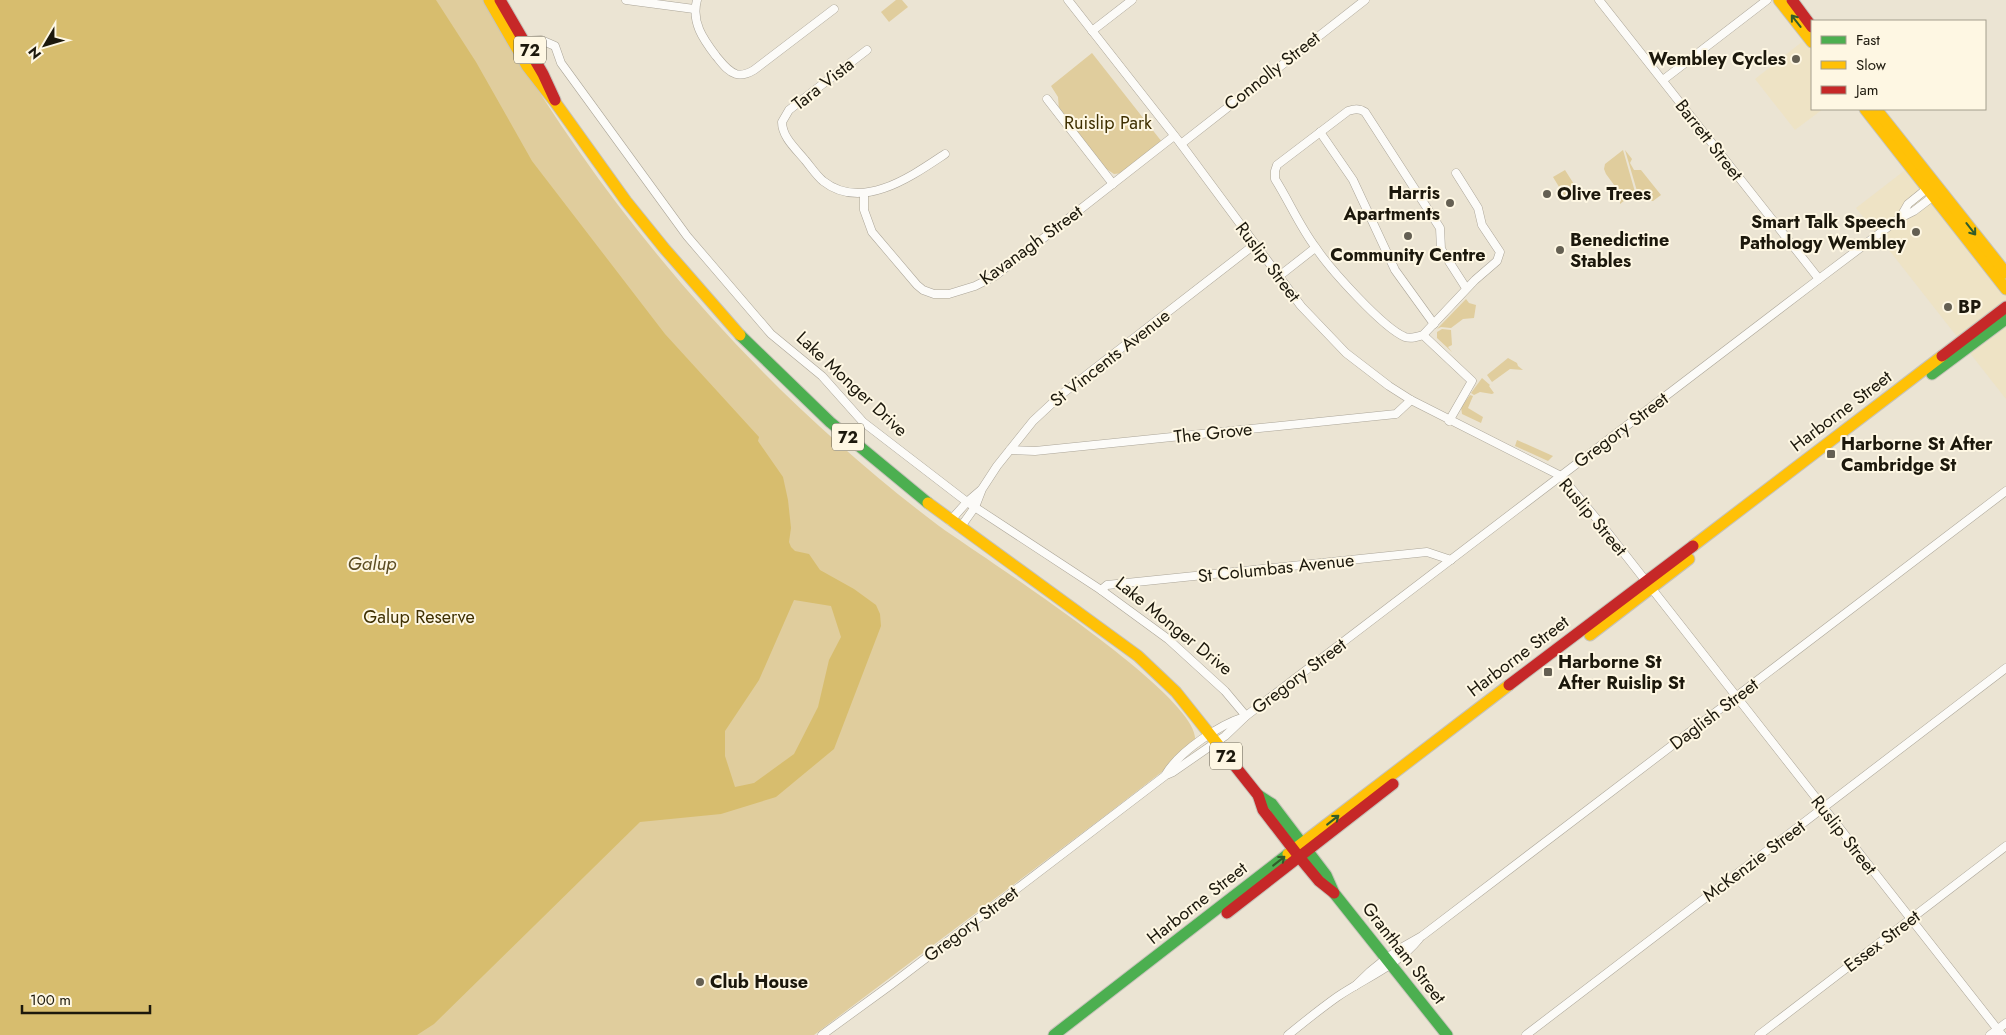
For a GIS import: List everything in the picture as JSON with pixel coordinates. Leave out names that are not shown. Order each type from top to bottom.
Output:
[{"type":"main road","name":"72","points":[[489,0],[518,42]]},
{"type":"main road","name":"72","points":[[500,0],[541,88],[555,102],[629,207],[710,304],[762,359],[825,418],[960,528]]},
{"type":"main road","points":[[1779,0],[1811,41]]},
{"type":"main road","points":[[1792,0],[1811,26]]},
{"type":"main road","points":[[1866,110],[2006,273]]},
{"type":"main road","points":[[1877,110],[2006,289]]},
{"type":"main road","name":"Harborne Street","points":[[1054,1035],[1445,743],[2006,307]]},
{"type":"main road","name":"Harborne Street","points":[[1648,586],[2006,319]]},
{"type":"main road","name":"Grantham Street","points":[[960,528],[1131,650],[1163,679],[1258,795],[1263,810],[1301,851],[1319,881],[1334,893],[1447,1035]]},
{"type":"main road","name":"Harborne Street","points":[[1066,1035],[1301,851]]},
{"type":"street","points":[[626,0],[694,9]]},
{"type":"street","points":[[697,0],[694,9],[696,24],[702,38],[724,66],[735,74],[740,75],[754,70],[834,10]]},
{"type":"street","name":"Ruslip Street","points":[[1068,0],[1181,144],[1278,277],[1301,306],[1346,353],[1389,386],[1411,400],[1561,476],[2000,1032]]},
{"type":"street","points":[[1092,31],[1132,0]]},
{"type":"street","name":"Connolly Street","points":[[1181,144],[1365,0]]},
{"type":"street","name":"Barrett Street","points":[[1600,0],[1819,279]]},
{"type":"street","points":[[1663,80],[1767,0]]},
{"type":"street","name":"Lake Monger Drive","points":[[518,42],[541,40],[555,46],[561,63],[687,236],[771,334],[822,376],[863,422],[967,502],[1101,590],[1168,639],[1226,691],[1246,716]]},
{"type":"street","name":"Tara Vista","points":[[864,194],[835,187],[822,180],[785,136],[782,125],[784,115],[789,110],[867,50]]},
{"type":"street","points":[[1047,99],[1113,184]]},
{"type":"street","points":[[1456,173],[1478,208],[1482,225],[1500,252],[1497,261],[1466,288],[1423,335],[1406,338],[1384,322],[1359,298],[1316,248],[1276,179],[1275,171],[1277,165],[1348,111],[1357,109],[1365,112],[1440,228],[1441,250],[1466,288]]},
{"type":"street","points":[[1320,132],[1353,180],[1395,270],[1434,324]]},
{"type":"street","name":"Kavanagh Street","points":[[864,194],[866,217],[876,239],[917,285],[929,292],[940,295],[975,286],[995,276],[1174,136]]},
{"type":"street","points":[[864,194],[906,179],[946,154]]},
{"type":"street","name":"Gregory Street","points":[[822,1035],[900,978],[1166,775],[1173,772],[1212,738],[1234,729],[1246,716],[1819,279],[1900,218],[1914,211],[1934,190]]},
{"type":"street","name":"St Vincents Avenue","points":[[950,521],[982,489],[1033,421],[1062,394],[1254,245]]},
{"type":"street","points":[[1278,277],[1316,248]]},
{"type":"street","points":[[1423,335],[1472,381],[1450,421]]},
{"type":"street","name":"The Grove","points":[[1010,450],[1035,451],[1396,414],[1411,400]]},
{"type":"street","name":"St Vincents Avenue","points":[[960,528],[975,507],[982,489]]},
{"type":"street","name":"Daglish Street","points":[[1288,1035],[1389,961],[1410,950],[1422,936],[2006,491]]},
{"type":"street","name":"St Columbas Avenue","points":[[1101,590],[1107,585],[1427,552],[1451,560]]},
{"type":"street","name":"McKenzie Street","points":[[1526,1035],[2006,668]]},
{"type":"street","name":"Essex Street","points":[[1759,1035],[2006,846]]},
{"type":"street","points":[[1990,1035],[2000,1032],[2006,1023]]},
{"type":"shaded area","points":[[1811,35],[1811,110],[1822,110],[1795,130],[1755,79]]},
{"type":"shaded area","points":[[1913,164],[2006,281],[2006,399],[1856,208]]},
{"type":"green space","name":"Galup","points":[[0,0],[484,0],[529,76],[577,149],[629,219],[684,287],[743,351],[805,413],[870,471],[939,526],[1040,595],[1128,661],[1164,693],[1188,720],[1195,741],[1163,771],[1106,815],[814,1035],[0,1035]]},
{"type":"green space","points":[[896,0],[902,0],[908,7],[889,22],[881,12]]},
{"type":"green space","name":"Ruislip Park","points":[[1092,53],[1162,142],[1123,173],[1114,174],[1105,168],[1059,110],[1058,97],[1051,86]]},
{"type":"green space","points":[[1623,150],[1635,192],[1620,204],[1620,193],[1604,169],[1605,164]]},
{"type":"green space","points":[[1625,150],[1632,159],[1630,163],[1634,170],[1641,170],[1661,195],[1653,201],[1648,201],[1637,191]]},
{"type":"green space","points":[[1565,170],[1579,192],[1567,200],[1553,177]]},
{"type":"green space","points":[[1466,299],[1469,303],[1476,305],[1474,318],[1463,319],[1451,328],[1441,327],[1437,329]]},
{"type":"green space","points":[[1442,329],[1451,330],[1452,345],[1448,347],[1452,352],[1437,338],[1437,332]]},
{"type":"green space","points":[[1508,358],[1517,363],[1523,370],[1510,369],[1492,382],[1487,375]]},
{"type":"green space","points":[[1482,378],[1490,385],[1494,393],[1480,392],[1474,395],[1471,393]]},
{"type":"green space","points":[[1470,395],[1473,396],[1468,408],[1483,417],[1481,423],[1462,414],[1461,407]]},
{"type":"green space","points":[[1517,440],[1553,456],[1548,461],[1515,446]]},
{"type":"water","name":"Galup","points":[[0,0],[436,0],[476,62],[532,161],[665,334],[759,437],[758,441],[783,477],[788,500],[791,528],[789,542],[791,547],[795,551],[809,554],[820,570],[854,589],[876,605],[880,614],[881,626],[834,749],[776,797],[721,814],[640,822],[434,1024],[417,1035],[0,1035]],"holes":[[[794,600],[831,606],[841,637],[829,660],[818,707],[794,754],[754,783],[735,787],[725,756],[725,731],[759,680]]]},
{"type":"traffic: fast","points":[[1932,374],[2006,319]]},
{"type":"traffic: fast","points":[[740,335],[830,422],[928,503]]},
{"type":"traffic: fast","points":[[1258,795],[1272,804],[1326,875],[1334,893],[1447,1035]]},
{"type":"traffic: fast","points":[[1054,1035],[1288,854]]},
{"type":"traffic: slow","points":[[489,0],[527,66],[626,201],[664,248],[740,335]]},
{"type":"traffic: slow","points":[[1779,0],[1811,41]]},
{"type":"traffic: slow","points":[[1866,110],[2006,289]]},
{"type":"traffic: slow","points":[[1877,110],[2006,273]]},
{"type":"traffic: slow","points":[[1693,546],[1942,356]]},
{"type":"traffic: slow","points":[[928,503],[1138,656],[1176,692],[1227,756]]},
{"type":"traffic: slow","points":[[1590,635],[1689,559]]},
{"type":"traffic: slow","points":[[1288,854],[1509,685]]},
{"type":"traffic: jam","points":[[500,0],[543,74],[555,100]]},
{"type":"traffic: jam","points":[[1792,0],[1811,26]]},
{"type":"traffic: jam","points":[[1942,356],[2006,307]]},
{"type":"traffic: jam","points":[[1509,685],[1693,546]]},
{"type":"traffic: jam","points":[[1227,756],[1258,795],[1263,810],[1300,858],[1319,881],[1334,893]]},
{"type":"traffic: jam","points":[[1227,913],[1393,784]]},
{"type":"place","name":"Wembley Cycles","points":[[1796,59]]},
{"type":"place","name":"Olive Trees","points":[[1547,194]]},
{"type":"place","name":"Harris Apartments","points":[[1450,203]]},
{"type":"place","name":"Smart Talk Speech Pathology Wembley","points":[[1916,232]]},
{"type":"place","name":"Community Centre","points":[[1408,236]]},
{"type":"place","name":"Benedictine Stables","points":[[1560,250]]},
{"type":"place","name":"BP","points":[[1948,307]]},
{"type":"place","name":"Harborne St After Cambridge St","points":[[1831,454]]},
{"type":"place","name":"Harborne St After Ruislip St","points":[[1548,672]]},
{"type":"place","name":"Club House","points":[[700,982]]},
{"type":"park label","name":"Galup Reserve","points":[[419,617]]}]
